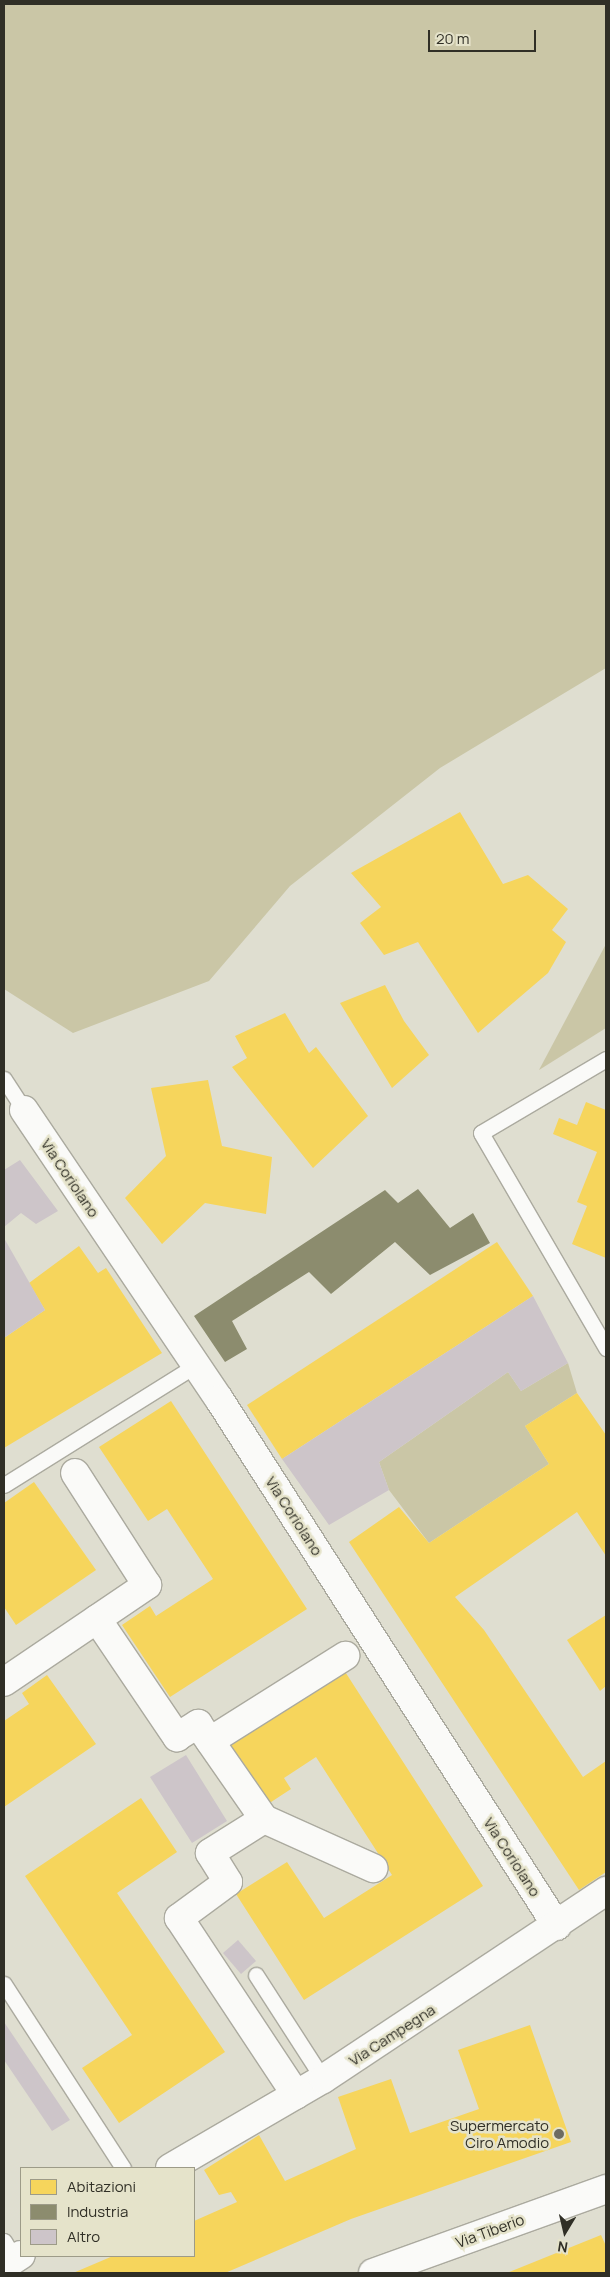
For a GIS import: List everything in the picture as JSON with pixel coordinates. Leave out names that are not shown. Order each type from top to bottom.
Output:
[{"type":"street","name":"Via Coriolano","points":[[24,1110],[196,1365],[557,1926]]},
{"type":"street","points":[[4,1682],[148,1585],[75,1472]]},
{"type":"street","points":[[97,1619],[177,1737],[198,1724],[264,1818],[373,1868]]},
{"type":"street","points":[[210,1741],[345,1656]]},
{"type":"street","points":[[264,1818],[210,1853],[228,1882],[180,1918],[296,2095]]},
{"type":"street","name":"Via Campegna","points":[[172,2167],[323,2080],[557,1926],[606,1891]]},
{"type":"street","name":"Via Tiberio","points":[[373,2273],[606,2189]]},
{"type":"lane","points":[[606,1059],[481,1133],[606,1348]]},
{"type":"lane","points":[[4,1079],[24,1110]]},
{"type":"lane","points":[[4,1485],[196,1365]]},
{"type":"lane","points":[[256,1975],[323,2080]]},
{"type":"lane","points":[[4,1984],[122,2167]]},
{"type":"shaded area","points":[[4,4],[606,4],[606,668],[440,768],[290,886],[209,981],[73,1033],[4,989]]},
{"type":"shaded area","points":[[606,944],[606,1028],[539,1070]]},
{"type":"shaded area","points":[[568,1363],[577,1393],[525,1426],[549,1464],[429,1543],[389,1490],[379,1462],[508,1372],[521,1391]]},
{"type":"building: Abitazioni","points":[[460,812],[503,884],[528,875],[568,909],[552,930],[566,942],[548,973],[478,1033],[418,942],[384,955],[360,923],[381,907],[351,873]]},
{"type":"building: Abitazioni","points":[[385,985],[404,1021],[429,1055],[392,1088],[340,1003]]},
{"type":"building: Abitazioni","points":[[285,1013],[309,1053],[316,1047],[368,1116],[313,1168],[232,1067],[247,1058],[235,1036]]},
{"type":"building: Abitazioni","points":[[208,1080],[222,1146],[272,1157],[266,1214],[205,1203],[162,1244],[125,1198],[166,1156],[151,1088]]},
{"type":"building: Abitazioni","points":[[586,1102],[606,1110],[606,1258],[572,1244],[587,1206],[577,1202],[597,1152],[553,1134],[559,1118],[577,1125]]},
{"type":"building: Abitazioni","points":[[497,1242],[533,1296],[282,1459],[247,1405]]},
{"type":"building: Abitazioni","points":[[79,1246],[98,1273],[106,1268],[162,1353],[4,1448],[4,1338],[45,1310],[29,1283]]},
{"type":"building: Abitazioni","points":[[577,1393],[606,1435],[606,1556],[577,1512],[455,1597],[484,1630],[583,1777],[606,1761],[606,1872],[579,1890],[349,1542],[399,1507],[429,1543],[549,1464],[525,1426]]},
{"type":"building: Abitazioni","points":[[171,1401],[307,1609],[170,1697],[122,1625],[150,1606],[156,1616],[213,1579],[167,1509],[148,1521],[99,1447]]},
{"type":"building: Abitazioni","points":[[34,1482],[96,1570],[16,1625],[4,1607],[4,1503]]},
{"type":"building: Abitazioni","points":[[606,1615],[606,1686],[600,1691],[567,1640]]},
{"type":"building: Abitazioni","points":[[342,1667],[483,1886],[304,2000],[236,1894],[287,1862],[324,1918],[392,1875],[316,1757],[284,1778],[291,1789],[268,1804],[228,1741]]},
{"type":"building: Abitazioni","points":[[47,1675],[96,1744],[4,1807],[4,1721],[29,1704],[22,1693]]},
{"type":"building: Abitazioni","points":[[141,1798],[177,1852],[117,1893],[225,2052],[119,2123],[82,2068],[132,2035],[25,1876]]},
{"type":"building: Abitazioni","points":[[530,2025],[571,2142],[351,2219],[225,2273],[73,2273],[111,2257],[195,2257],[195,2221],[237,2202],[231,2192],[219,2195],[204,2170],[259,2135],[285,2181],[356,2149],[338,2097],[391,2079],[410,2133],[479,2109],[458,2050]]},
{"type":"building: Abitazioni","points":[[601,2235],[606,2246],[606,2273],[507,2273]]},
{"type":"building: Industria","points":[[418,1189],[450,1228],[473,1213],[490,1243],[430,1275],[395,1242],[331,1294],[309,1272],[232,1321],[247,1349],[225,1362],[194,1316],[385,1190],[398,1203]]},
{"type":"building: Altro","points":[[20,1160],[58,1211],[36,1224],[21,1213],[4,1227],[4,1170]]},
{"type":"building: Altro","points":[[4,1238],[45,1310],[4,1338]]},
{"type":"building: Altro","points":[[533,1296],[568,1363],[521,1391],[508,1372],[379,1462],[389,1490],[329,1525],[282,1459]]},
{"type":"building: Altro","points":[[186,1755],[227,1821],[192,1843],[150,1777]]},
{"type":"building: Altro","points":[[238,1940],[256,1961],[241,1974],[223,1953]]},
{"type":"building: Altro","points":[[4,2022],[70,2120],[52,2131],[4,2060]]},
{"type":"place","name":"Supermercato Ciro Amodio","points":[[559,2134]]}]
